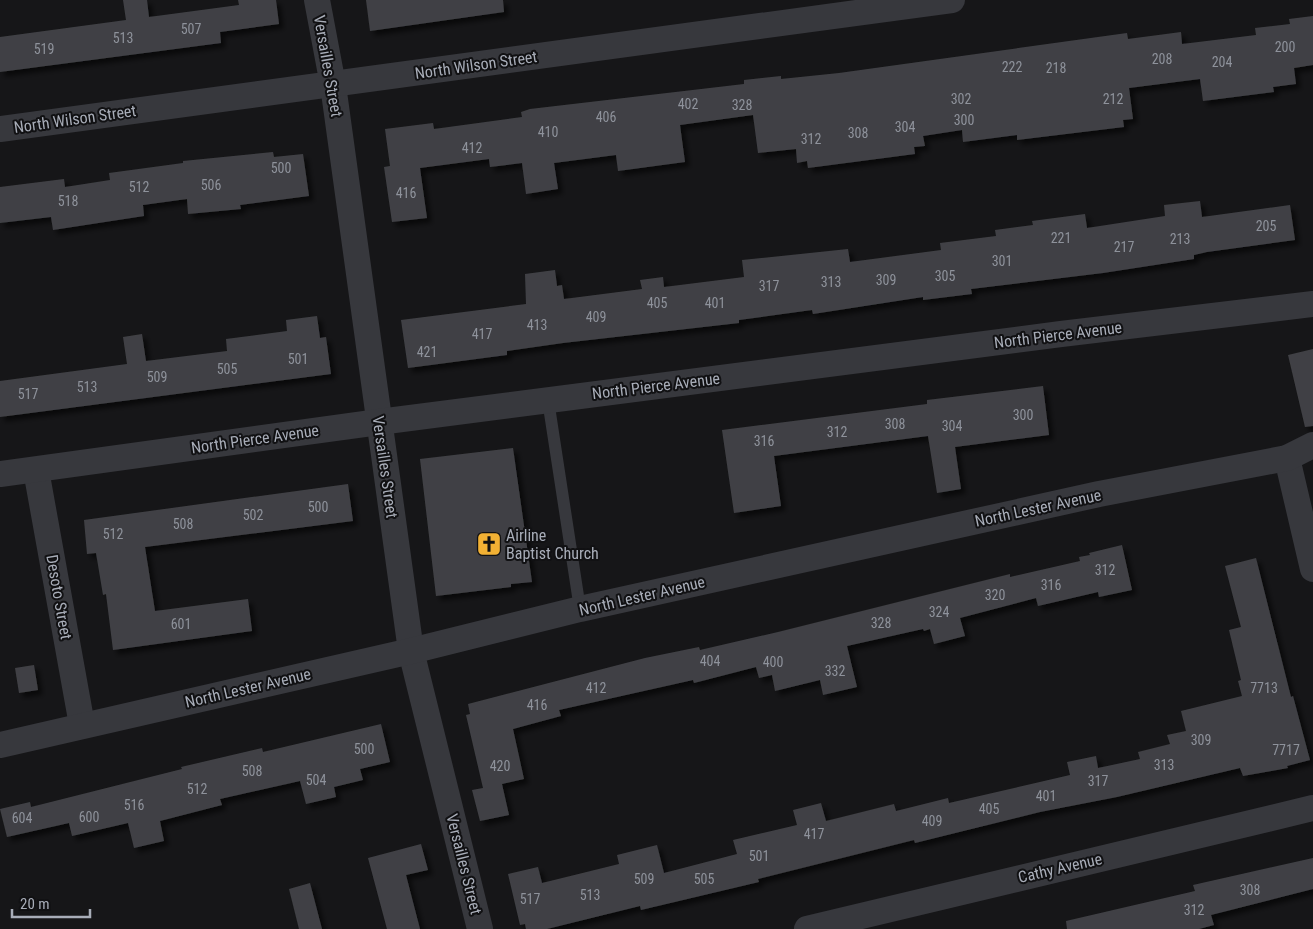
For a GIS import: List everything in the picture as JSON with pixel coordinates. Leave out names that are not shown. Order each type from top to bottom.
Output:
[{"type":"street","name":"Versailles Street","points":[[317,0],[333,85],[411,651],[480,929]]},
{"type":"street","name":"North Wilson Street","points":[[0,129],[952,0]]},
{"type":"street","name":"North Pierce Avenue","points":[[0,474],[548,400],[1313,304]]},
{"type":"street","name":"North Lester Avenue","points":[[0,744],[411,651],[580,609],[1099,494],[1287,458],[1313,445]]},
{"type":"street","name":"North Lester Avenue","points":[[1287,458],[1313,462]]},
{"type":"street","points":[[1287,458],[1313,569]]},
{"type":"street","name":"Desoto Street","points":[[36,470],[82,725]]},
{"type":"street","name":"Cathy Avenue","points":[[807,929],[1313,808]]},
{"type":"lane","points":[[548,400],[580,609]]},
{"type":"building","points":[[123,0],[147,0],[149,17],[239,5],[238,0],[276,0],[279,24],[220,32],[221,43],[0,72],[0,37],[126,20]]},
{"type":"building","points":[[366,0],[503,0],[504,12],[370,31]]},
{"type":"building","points":[[1313,16],[1313,65],[1294,68],[1296,84],[1273,87],[1274,92],[1203,101],[1200,79],[1129,88],[1133,119],[1123,120],[1124,127],[1017,140],[1017,135],[963,142],[962,130],[923,136],[925,146],[914,147],[915,154],[808,168],[807,161],[797,163],[796,149],[758,153],[753,115],[680,125],[685,162],[618,171],[616,155],[554,163],[558,189],[526,194],[522,163],[490,167],[489,159],[420,168],[427,218],[392,222],[384,167],[390,166],[385,129],[433,123],[434,129],[522,117],[521,112],[530,109],[744,84],[744,80],[781,76],[781,79],[839,73],[1127,33],[1128,39],[1181,32],[1182,44],[1256,35],[1255,28],[1290,24],[1289,19]]},
{"type":"building","points":[[273,152],[274,157],[303,154],[309,196],[240,205],[241,209],[188,214],[187,199],[143,205],[144,216],[53,230],[51,217],[0,223],[0,187],[64,179],[65,187],[110,180],[109,173],[183,163],[183,161]]},
{"type":"building","points":[[1200,201],[1202,217],[1290,205],[1295,240],[1207,252],[1194,255],[1194,259],[1103,273],[971,289],[972,294],[923,300],[923,297],[813,314],[812,310],[739,320],[739,323],[507,351],[507,355],[408,368],[401,320],[526,304],[525,274],[555,270],[557,286],[562,285],[564,299],[642,289],[640,280],[663,277],[664,287],[744,277],[742,260],[848,249],[850,262],[941,250],[940,243],[996,236],[995,230],[1033,225],[1032,221],[1085,214],[1087,228],[1165,216],[1164,205]]},
{"type":"building","points":[[317,316],[320,338],[326,337],[331,374],[0,417],[0,381],[127,364],[123,337],[142,334],[146,361],[227,351],[226,339],[287,331],[286,320]]},
{"type":"building","points":[[1313,349],[1313,426],[1305,427],[1288,355]]},
{"type":"building","points":[[1043,386],[1049,435],[955,447],[961,489],[937,493],[928,436],[774,456],[781,506],[734,513],[722,430],[927,404],[927,400]]},
{"type":"building","points":[[513,448],[532,582],[511,584],[511,587],[436,596],[420,459]]},
{"type":"building","points":[[348,484],[353,521],[145,547],[155,611],[248,599],[252,631],[113,650],[106,594],[103,595],[96,553],[87,554],[84,520]]},
{"type":"building","points":[[1122,545],[1132,590],[1099,597],[1098,592],[1038,606],[1036,598],[960,618],[965,636],[934,644],[930,629],[924,631],[923,629],[847,646],[857,687],[823,695],[820,680],[775,691],[772,675],[759,678],[756,667],[694,683],[693,680],[559,710],[561,716],[513,729],[524,779],[502,784],[509,815],[480,821],[472,790],[483,788],[466,715],[470,714],[468,704],[645,658],[699,647],[700,650],[1010,574],[1010,577],[1080,561],[1079,557],[1090,555],[1089,553]]},
{"type":"building","points":[[1256,558],[1291,697],[1293,696],[1310,760],[1287,766],[1288,768],[1243,776],[1240,768],[1117,797],[1040,812],[915,843],[914,840],[758,879],[759,882],[641,910],[640,906],[547,929],[526,929],[525,924],[520,925],[508,874],[538,867],[542,883],[619,864],[617,855],[657,845],[664,873],[737,854],[733,840],[797,825],[793,810],[821,803],[826,821],[894,804],[896,811],[948,798],[949,803],[1070,775],[1067,762],[1096,756],[1098,768],[1140,759],[1138,752],[1170,744],[1167,735],[1186,731],[1181,711],[1242,696],[1238,681],[1241,680],[1229,630],[1241,627],[1225,566]]},
{"type":"building","points":[[34,665],[38,690],[19,693],[15,668]]},
{"type":"building","points":[[381,724],[390,762],[360,769],[363,780],[334,787],[336,797],[306,804],[300,781],[220,799],[222,805],[160,821],[164,841],[134,848],[128,823],[72,836],[69,823],[7,837],[0,809],[30,802],[31,807],[182,769],[181,767],[262,748],[263,752]]},
{"type":"building","points":[[421,844],[428,870],[406,875],[420,929],[387,929],[368,858]]},
{"type":"building","points":[[1313,858],[1313,889],[1211,915],[1214,925],[1199,929],[1067,929],[1066,921],[1195,891],[1193,885]]},
{"type":"building","points":[[310,883],[322,929],[299,929],[289,889]]},
{"type":"place","name":"Airline Baptist Church","points":[[489,544]]}]
